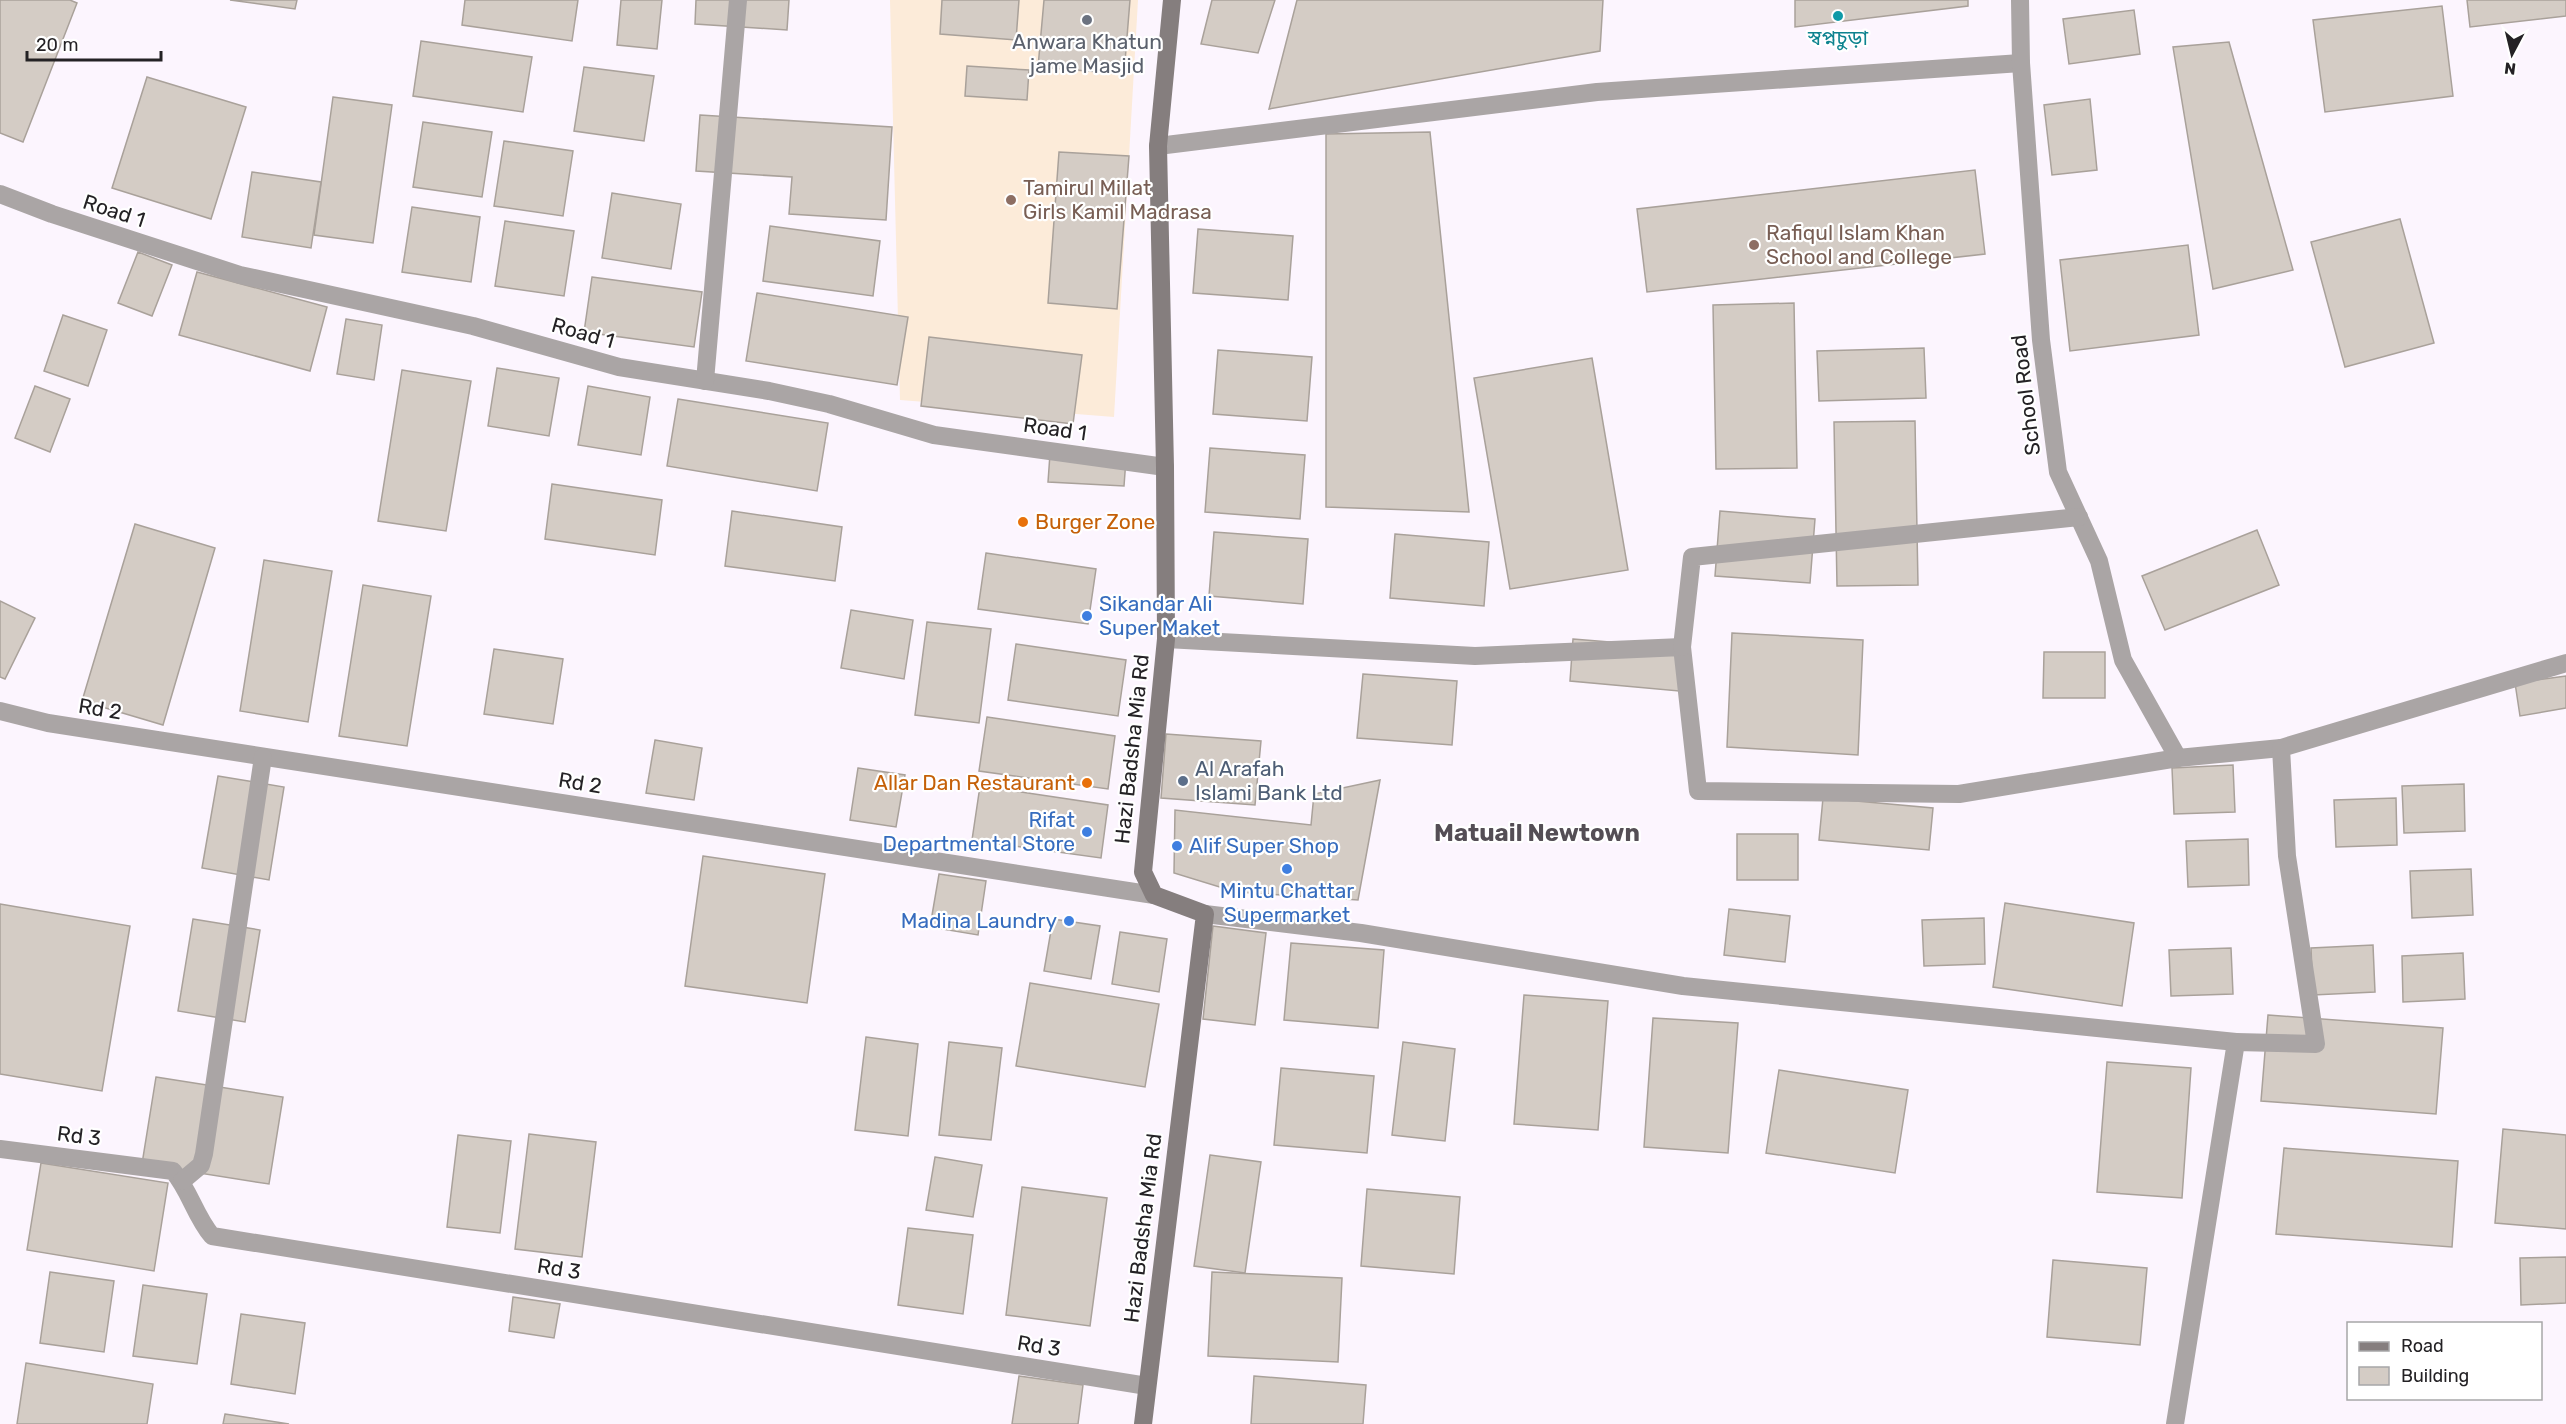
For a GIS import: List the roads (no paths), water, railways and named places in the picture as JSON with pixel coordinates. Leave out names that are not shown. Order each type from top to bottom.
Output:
[{"type":"main road","name":"Hazi Badsha Mia Rd","points":[[1154,895],[1143,872],[1166,639],[1158,146],[1172,0]]},
{"type":"main road","points":[[1154,895],[1205,914]]},
{"type":"main road","name":"Hazi Badsha Mia Rd","points":[[1143,1424],[1205,914]]},
{"type":"street","points":[[705,381],[738,0]]},
{"type":"street","name":"School Road","points":[[2020,0],[2021,63],[2041,340],[2049,417],[2058,472],[2098,561],[2123,660],[2178,758]]},
{"type":"street","points":[[1158,146],[1597,92],[2021,63]]},
{"type":"street","name":"Road 1","points":[[0,194],[52,214],[240,275],[473,326],[619,367],[769,391],[829,404],[934,435],[1165,467]]},
{"type":"street","points":[[2079,517],[1692,557],[1682,647],[1698,791],[1959,794],[2178,758],[2281,748],[2566,663]]},
{"type":"street","points":[[1166,639],[1475,656],[1682,647]]},
{"type":"street","name":"Rd 2","points":[[0,711],[48,723],[1154,895]]},
{"type":"street","points":[[1205,914],[1361,933],[1683,986],[2236,1042],[2316,1044],[2287,856],[2281,748]]},
{"type":"street","points":[[182,1181],[201,1165],[204,1154],[263,757]]},
{"type":"street","points":[[2175,1424],[2236,1042]]},
{"type":"street","name":"Rd 3","points":[[0,1149],[173,1171],[188,1189],[201,1222],[212,1236],[1147,1386]]},
{"type":"place","name":"স্বপ্নচুড়া","points":[[1838,16]]},
{"type":"place","name":"Anwara Khatun jame Masjid","points":[[1087,20]]},
{"type":"place","name":"Tamirul Millat Girls Kamil Madrasa","points":[[1011,200]]},
{"type":"place","name":"Rafiqul Islam Khan School and College","points":[[1754,245]]},
{"type":"place","name":"Burger Zone","points":[[1023,522]]},
{"type":"place","name":"Sikandar Ali Super Maket","points":[[1087,616]]},
{"type":"place","name":"Al Arafah Islami Bank Ltd","points":[[1183,781]]},
{"type":"place","name":"Allar Dan Restaurant","points":[[1087,783]]},
{"type":"place","name":"Rifat Departmental Store","points":[[1087,832]]},
{"type":"place","name":"Alif Super Shop","points":[[1177,846]]},
{"type":"place","name":"Mintu Chattar Supermarket","points":[[1287,869]]},
{"type":"place","name":"Madina Laundry","points":[[1069,921]]},
{"type":"district","name":"Matuail Newtown","points":[[1537,833]]}]
